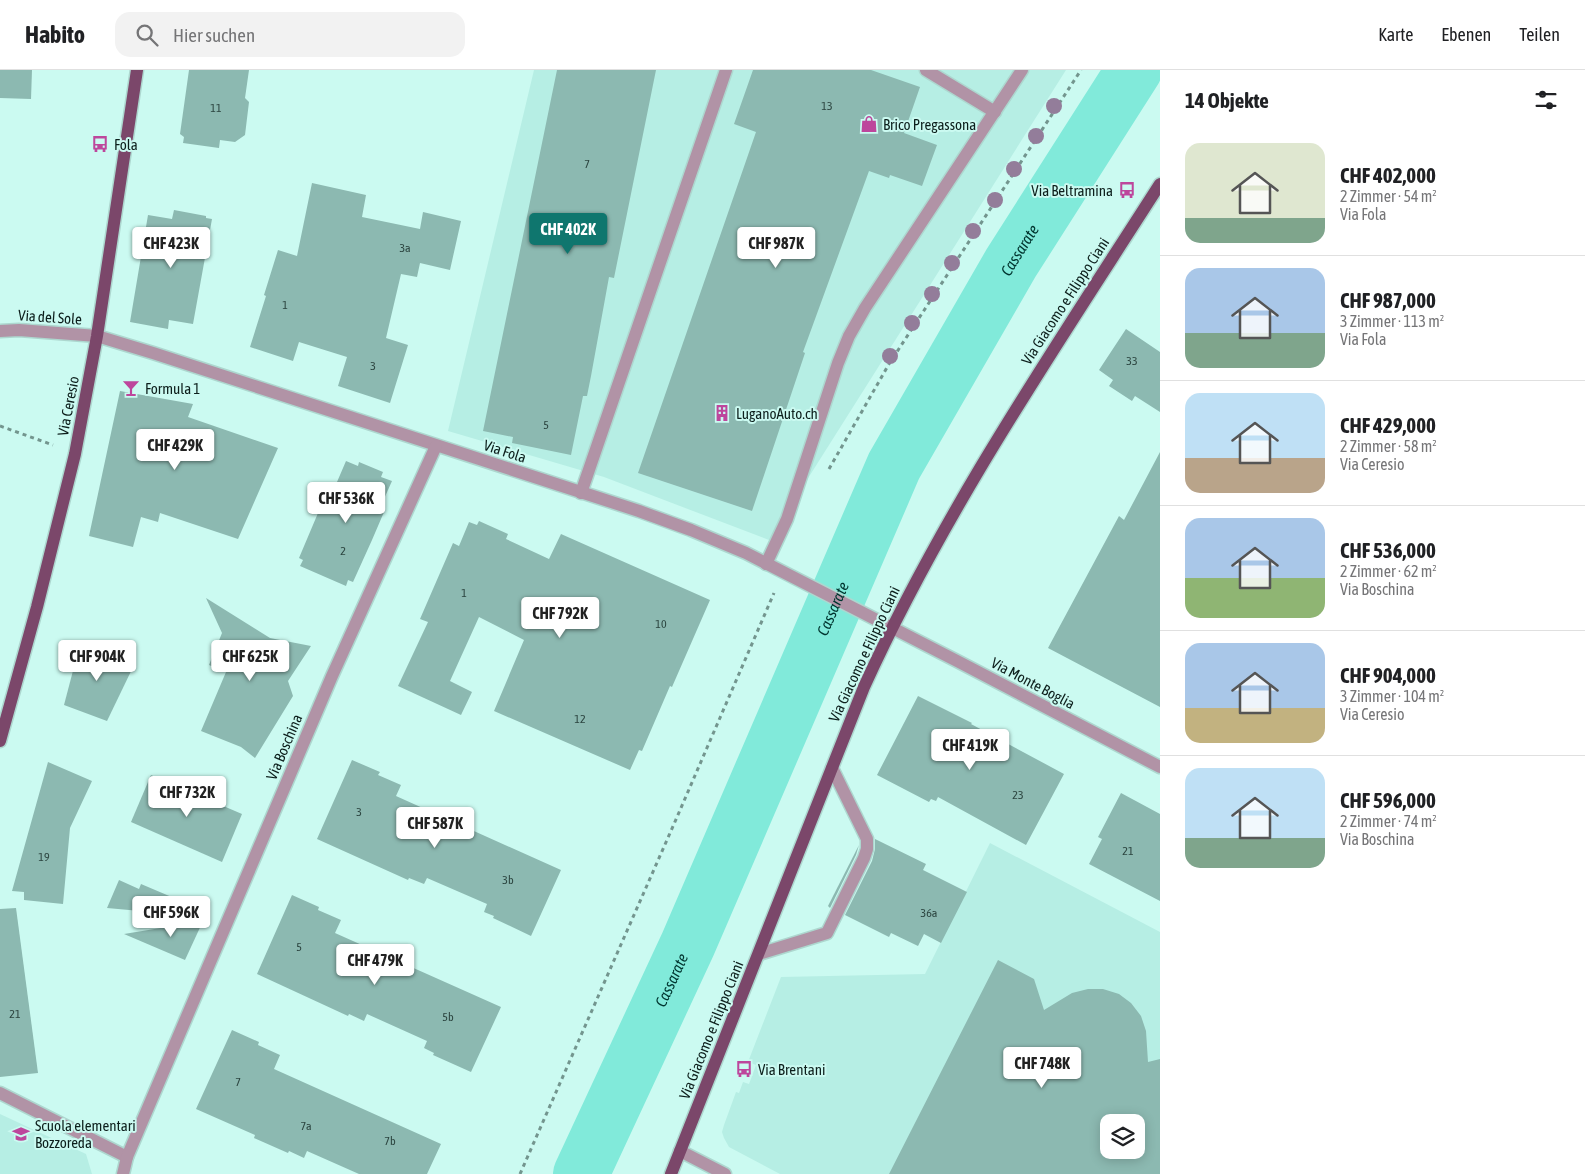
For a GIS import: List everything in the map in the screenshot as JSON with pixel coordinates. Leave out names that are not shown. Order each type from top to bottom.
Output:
[{"type":"main road","name":"Via Ceresio","points":[[0,741],[37,607],[75,454],[98,336],[137,70]]},
{"type":"main road","name":"Via Giacomo e Filippo Ciani","points":[[671,1174],[864,686],[891,628],[935,544],[1019,403],[1160,184]]},
{"type":"street","points":[[581,493],[726,70]]},
{"type":"street","points":[[926,70],[995,112]]},
{"type":"street","points":[[766,564],[787,519],[838,362],[849,336],[1022,70]]},
{"type":"street","name":"Via del Sole","points":[[0,331],[19,330],[98,336]]},
{"type":"street","name":"Via Fola","points":[[98,336],[639,511],[691,530],[766,564],[891,628]]},
{"type":"street","name":"Via Boschina","points":[[127,1169],[332,676],[436,446]]},
{"type":"street","name":"Via Monte Boglia","points":[[891,628],[1160,767]]},
{"type":"street","points":[[759,954],[827,933],[864,858],[867,839],[832,768]]},
{"type":"street","points":[[0,1093],[127,1169]]},
{"type":"street","points":[[680,1151],[725,1174]]},
{"type":"path","points":[[827,476],[889,364],[1081,70]]},
{"type":"path","points":[[0,426],[75,454]]},
{"type":"path","points":[[520,1174],[786,574]]},
{"type":"shaded area","points":[[534,70],[1066,70],[769,540],[604,477],[448,431]]},
{"type":"shaded area","points":[[990,843],[1160,932],[1160,1174],[780,1174],[729,1147],[722,1132],[736,1092],[739,1093],[743,1082],[749,1084],[756,1065],[748,1062],[781,977],[925,974]]},
{"type":"shaded area","name":"Scuola elementari Bozzoreda","points":[[0,1114],[86,1154],[92,1174],[0,1174]]},
{"type":"building","points":[[0,70],[32,70],[31,99],[0,98]]},
{"type":"building","points":[[189,70],[249,70],[245,98],[249,102],[245,135],[235,142],[220,140],[219,148],[183,143],[184,137],[180,134]]},
{"type":"building","points":[[557,70],[656,70],[614,278],[609,277],[587,396],[583,396],[571,455],[512,443],[513,437],[483,431]]},
{"type":"building","points":[[753,70],[871,70],[920,87],[904,133],[937,145],[922,186],[890,175],[889,178],[869,171],[803,352],[805,353],[752,511],[638,473],[756,132],[734,124]]},
{"type":"building","points":[[312,183],[366,195],[362,217],[420,229],[423,212],[461,221],[450,270],[420,263],[417,277],[401,274],[386,338],[408,345],[390,403],[338,386],[347,357],[299,342],[293,361],[250,347],[278,250],[297,256]]},
{"type":"building","points":[[174,210],[206,216],[206,218],[212,219],[193,324],[169,320],[168,329],[130,322],[148,215],[172,219]]},
{"type":"building","points":[[1126,329],[1160,352],[1160,412],[1135,396],[1132,401],[1109,386],[1113,380],[1099,370]]},
{"type":"building","points":[[120,391],[193,404],[188,417],[278,448],[238,539],[160,513],[158,522],[141,517],[133,547],[89,536]]},
{"type":"building","points":[[1160,452],[1160,707],[1048,648],[1119,516],[1124,520]]},
{"type":"building","points":[[346,461],[358,466],[359,462],[383,472],[381,477],[392,481],[379,510],[384,512],[372,540],[353,582],[348,580],[346,586],[300,566],[303,560],[299,558],[329,487],[334,489]]},
{"type":"building","points":[[479,521],[508,534],[506,539],[549,559],[561,534],[710,600],[642,751],[639,750],[630,770],[494,711],[524,640],[479,617],[450,681],[472,692],[461,715],[398,686],[428,622],[420,619],[453,543],[459,546],[469,522],[477,525]]},
{"type":"building","points":[[206,598],[270,638],[311,646],[288,681],[293,696],[255,758],[241,747],[201,731],[226,672],[209,665],[222,633]]},
{"type":"building","points":[[80,644],[96,647],[134,665],[107,721],[64,705]]},
{"type":"building","points":[[918,696],[972,723],[1064,774],[1026,845],[938,797],[936,801],[931,799],[929,802],[877,775]]},
{"type":"building","points":[[352,760],[380,772],[378,775],[401,785],[396,796],[561,870],[531,936],[484,912],[487,904],[427,878],[424,884],[409,878],[408,880],[317,839]]},
{"type":"building","points":[[48,762],[92,781],[70,828],[63,904],[24,900],[24,892],[12,891]]},
{"type":"building","points":[[151,775],[242,814],[222,862],[131,822]]},
{"type":"building","points":[[1121,793],[1160,814],[1160,901],[1089,864],[1102,839],[1098,837]]},
{"type":"building","points":[[875,839],[926,864],[923,870],[967,892],[941,943],[924,934],[918,946],[891,933],[889,937],[845,915],[872,861]]},
{"type":"building","points":[[859,845],[856,855],[830,908],[828,906]]},
{"type":"building","points":[[119,880],[139,889],[141,884],[207,912],[206,917],[107,908]]},
{"type":"building","points":[[292,895],[319,907],[318,910],[341,920],[335,933],[501,1007],[471,1072],[433,1055],[434,1053],[424,1048],[427,1041],[367,1014],[364,1021],[349,1014],[348,1016],[257,974]]},
{"type":"building","points":[[16,908],[38,1073],[0,1077],[0,909]]},
{"type":"building","points":[[203,921],[185,960],[124,934]]},
{"type":"building","points":[[998,960],[1034,979],[1044,1010],[1072,993],[1088,989],[1103,989],[1119,994],[1131,1003],[1141,1016],[1146,1031],[1148,1062],[1160,1059],[1160,1174],[889,1174]]},
{"type":"building","points":[[232,1030],[259,1042],[258,1045],[280,1055],[274,1069],[441,1144],[427,1174],[359,1174],[307,1151],[304,1158],[289,1151],[288,1153],[254,1138],[255,1135],[196,1109]]},
{"type":"waterway","name":"Cassarate","points":[[581,1174],[688,944],[894,466],[1011,263],[1134,70]]},
{"type":"place","name":"Brico Pregassona","points":[[869,124]]},
{"type":"place","name":"Fola","points":[[100,144]]},
{"type":"place","name":"Via Beltramina","points":[[1127,190]]},
{"type":"place","name":"Formula 1","points":[[131,388]]},
{"type":"place","name":"LuganoAuto.ch","points":[[722,413]]},
{"type":"place","name":"Via Brentani","points":[[744,1069]]},
{"type":"place","name":"Scuola elementari Bozzoreda","points":[[21,1134]]}]
